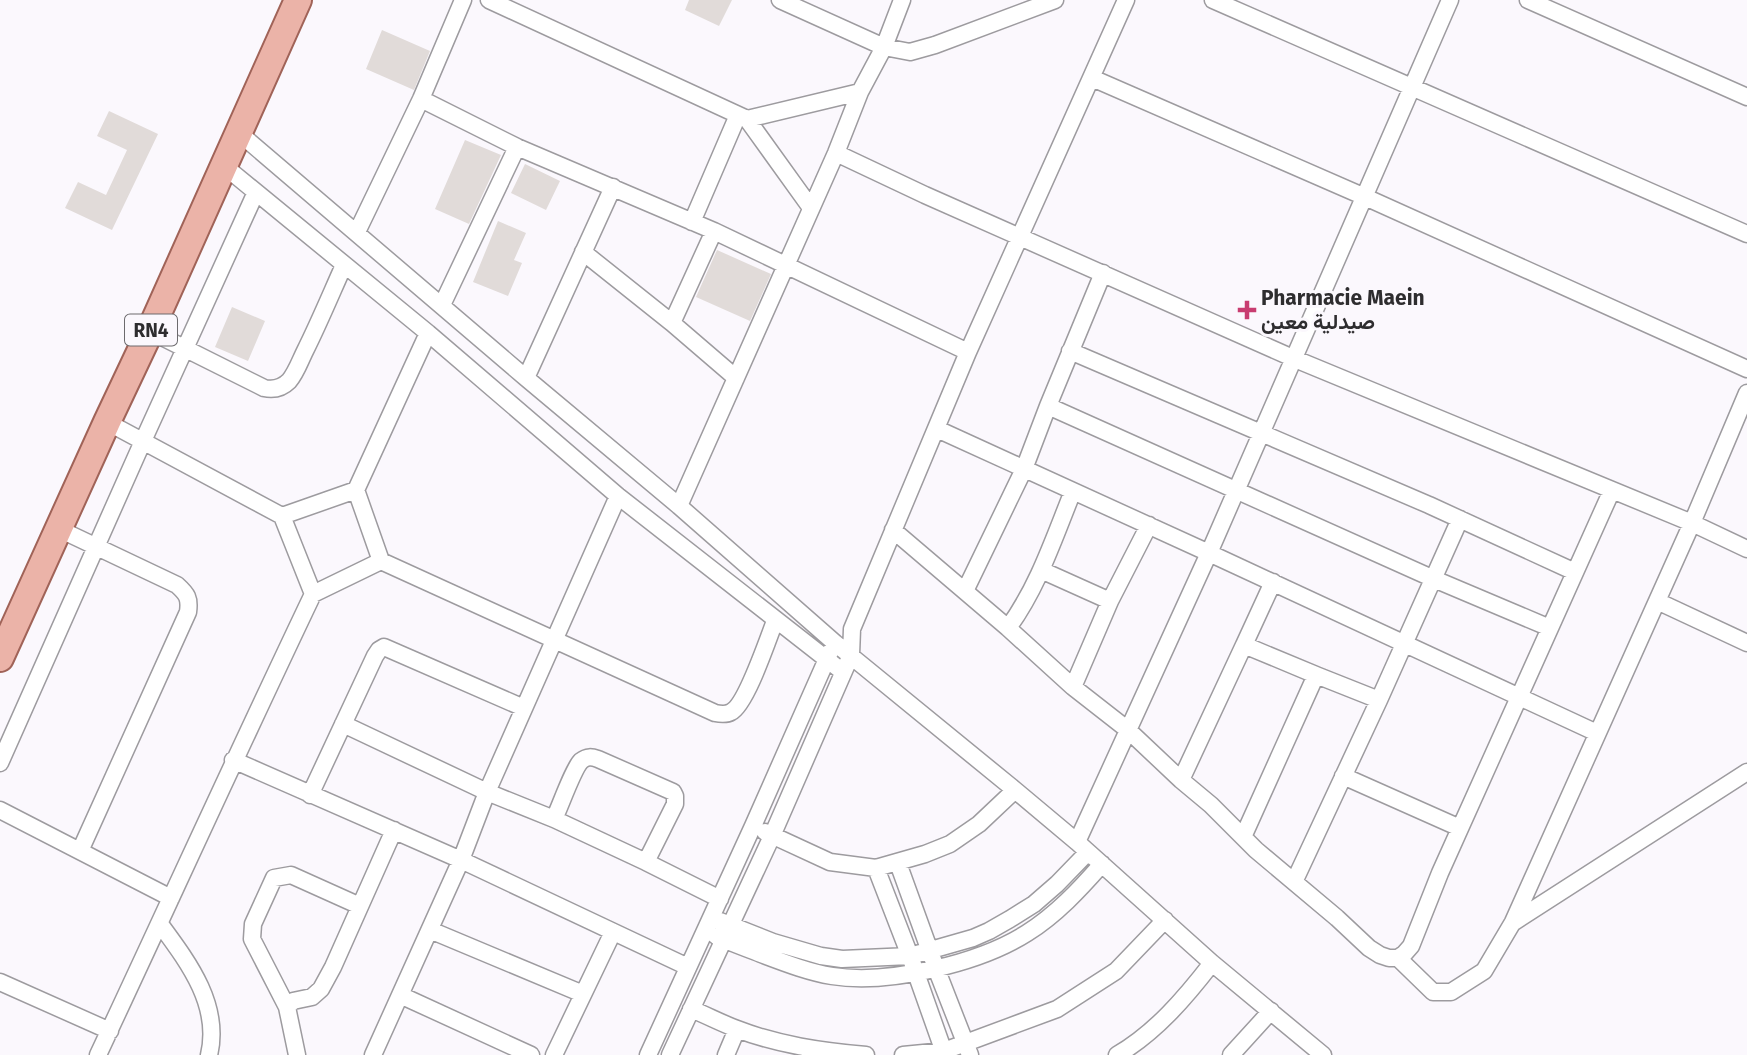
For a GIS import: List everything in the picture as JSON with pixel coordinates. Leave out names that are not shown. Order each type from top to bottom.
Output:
[{"type":"main road","name":"RN4","points":[[0,658],[298,0]]},
{"type":"street","points":[[357,232],[421,99],[463,0]]},
{"type":"street","points":[[489,0],[743,117],[811,208]]},
{"type":"street","points":[[679,506],[836,153],[860,92],[884,47],[902,0]]},
{"type":"street","points":[[787,1],[884,47],[904,52],[916,51],[1055,0]]},
{"type":"street","points":[[670,1055],[772,836],[851,655],[852,629],[893,530],[968,352],[1126,0]]},
{"type":"street","points":[[1213,0],[1747,234]]},
{"type":"street","points":[[726,933],[773,942],[821,956],[910,956],[973,938],[1034,904],[1057,884],[1082,847],[1128,730],[1237,491],[1450,0]]},
{"type":"street","points":[[1528,0],[1747,97]]},
{"type":"street","points":[[1092,78],[1747,369]]},
{"type":"street","points":[[743,117],[860,92]]},
{"type":"street","points":[[421,99],[517,147],[714,231],[968,352]]},
{"type":"street","points":[[692,222],[743,117]]},
{"type":"street","points":[[238,132],[679,506],[835,643],[1015,790],[1212,963],[1323,1055]]},
{"type":"street","points":[[442,305],[517,147]]},
{"type":"street","points":[[836,153],[1295,359],[1747,548]]},
{"type":"street","points":[[223,165],[428,333],[618,496],[843,672]]},
{"type":"street","points":[[526,378],[613,187]]},
{"type":"street","points":[[0,763],[256,192]]},
{"type":"street","points":[[672,323],[714,231]]},
{"type":"street","points":[[583,252],[736,377]]},
{"type":"street","points":[[150,331],[264,388],[282,386],[290,380],[298,366],[344,265]]},
{"type":"street","points":[[965,591],[1024,468],[1103,273]]},
{"type":"street","points":[[428,333],[356,490],[381,562],[715,713],[732,712],[738,707],[775,621]]},
{"type":"street","points":[[1070,351],[1460,519],[1575,572]]},
{"type":"street","points":[[1398,958],[1433,992],[1451,992],[1484,971],[1514,922],[1747,393]]},
{"type":"street","points":[[1048,406],[1434,579],[1550,628]]},
{"type":"street","points":[[107,422],[282,516],[313,594]]},
{"type":"street","points":[[937,429],[1597,733]]},
{"type":"street","points":[[282,516],[356,490]]},
{"type":"street","points":[[893,530],[1073,687],[1128,730],[1256,850],[1369,948],[1380,955],[1398,958],[1411,946],[1460,828],[1612,490]]},
{"type":"street","points":[[1008,628],[1041,570],[1073,491]]},
{"type":"street","points":[[373,1055],[461,860],[487,792],[618,496]]},
{"type":"street","points":[[1294,882],[1460,519]]},
{"type":"street","points":[[1073,687],[1110,601],[1149,525]]},
{"type":"street","points":[[59,529],[177,585],[190,603],[80,851]]},
{"type":"street","points":[[98,1055],[313,594],[381,562]]},
{"type":"street","points":[[1041,570],[1110,601]]},
{"type":"street","points":[[1181,780],[1273,582]]},
{"type":"street","points":[[1657,601],[1747,643]]},
{"type":"street","points":[[648,1055],[835,643],[852,629]]},
{"type":"street","points":[[1244,645],[1379,700]]},
{"type":"street","points":[[310,795],[379,650],[384,647],[524,708]]},
{"type":"street","points":[[1243,837],[1317,675]]},
{"type":"street","points":[[344,724],[720,898]]},
{"type":"street","points":[[554,819],[577,766],[586,758],[598,759],[673,792],[675,804],[646,862]]},
{"type":"street","points":[[233,761],[461,860],[688,967]]},
{"type":"street","points":[[1514,922],[1747,772]]},
{"type":"street","points":[[1343,776],[1460,828]]},
{"type":"street","points":[[753,826],[830,862],[876,868],[950,844],[979,824],[1015,790]]},
{"type":"street","points":[[0,810],[171,898]]},
{"type":"street","points":[[287,1007],[293,1001],[312,997],[321,989],[394,830]]},
{"type":"street","points":[[898,863],[968,1049]]},
{"type":"street","points":[[708,924],[794,966],[834,976],[916,972],[988,953],[1027,933],[1083,886],[1102,864]]},
{"type":"street","points":[[876,868],[945,1053]]},
{"type":"street","points":[[297,1055],[287,1007],[251,939],[253,924],[274,878],[291,875],[360,906]]},
{"type":"street","points":[[903,1055],[968,1049],[1057,1009],[1116,971],[1165,920]]},
{"type":"street","points":[[160,924],[187,961],[203,992],[212,1018],[209,1055]]},
{"type":"street","points":[[430,930],[583,994]]},
{"type":"street","points":[[554,1055],[613,932]]},
{"type":"street","points":[[1117,1055],[1130,1047],[1180,1003],[1212,963]]},
{"type":"street","points":[[0,982],[110,1031]]},
{"type":"street","points":[[400,995],[531,1055]]},
{"type":"street","points":[[691,1009],[737,1029],[796,1046],[825,1052],[866,1055]]},
{"type":"street","points":[[1231,1055],[1271,1011]]},
{"type":"street","points":[[726,1055],[737,1029]]},
{"type":"building","points":[[689,0],[732,0],[719,26],[685,10]]},
{"type":"building","points":[[382,30],[430,51],[414,90],[366,69]]},
{"type":"building","points":[[109,111],[158,134],[112,230],[65,208],[78,182],[106,195],[127,150],[97,136]]},
{"type":"building","points":[[465,140],[501,155],[469,224],[435,209]]},
{"type":"building","points":[[525,164],[560,181],[546,210],[511,193]]},
{"type":"building","points":[[498,221],[526,233],[514,260],[522,263],[508,296],[473,282]]},
{"type":"building","points":[[717,250],[771,274],[750,321],[696,297]]},
{"type":"building","points":[[232,307],[265,321],[248,361],[215,347]]},
{"type":"place","name":"Pharmacie Maein صيدلية معين","points":[[1247,310]]}]
